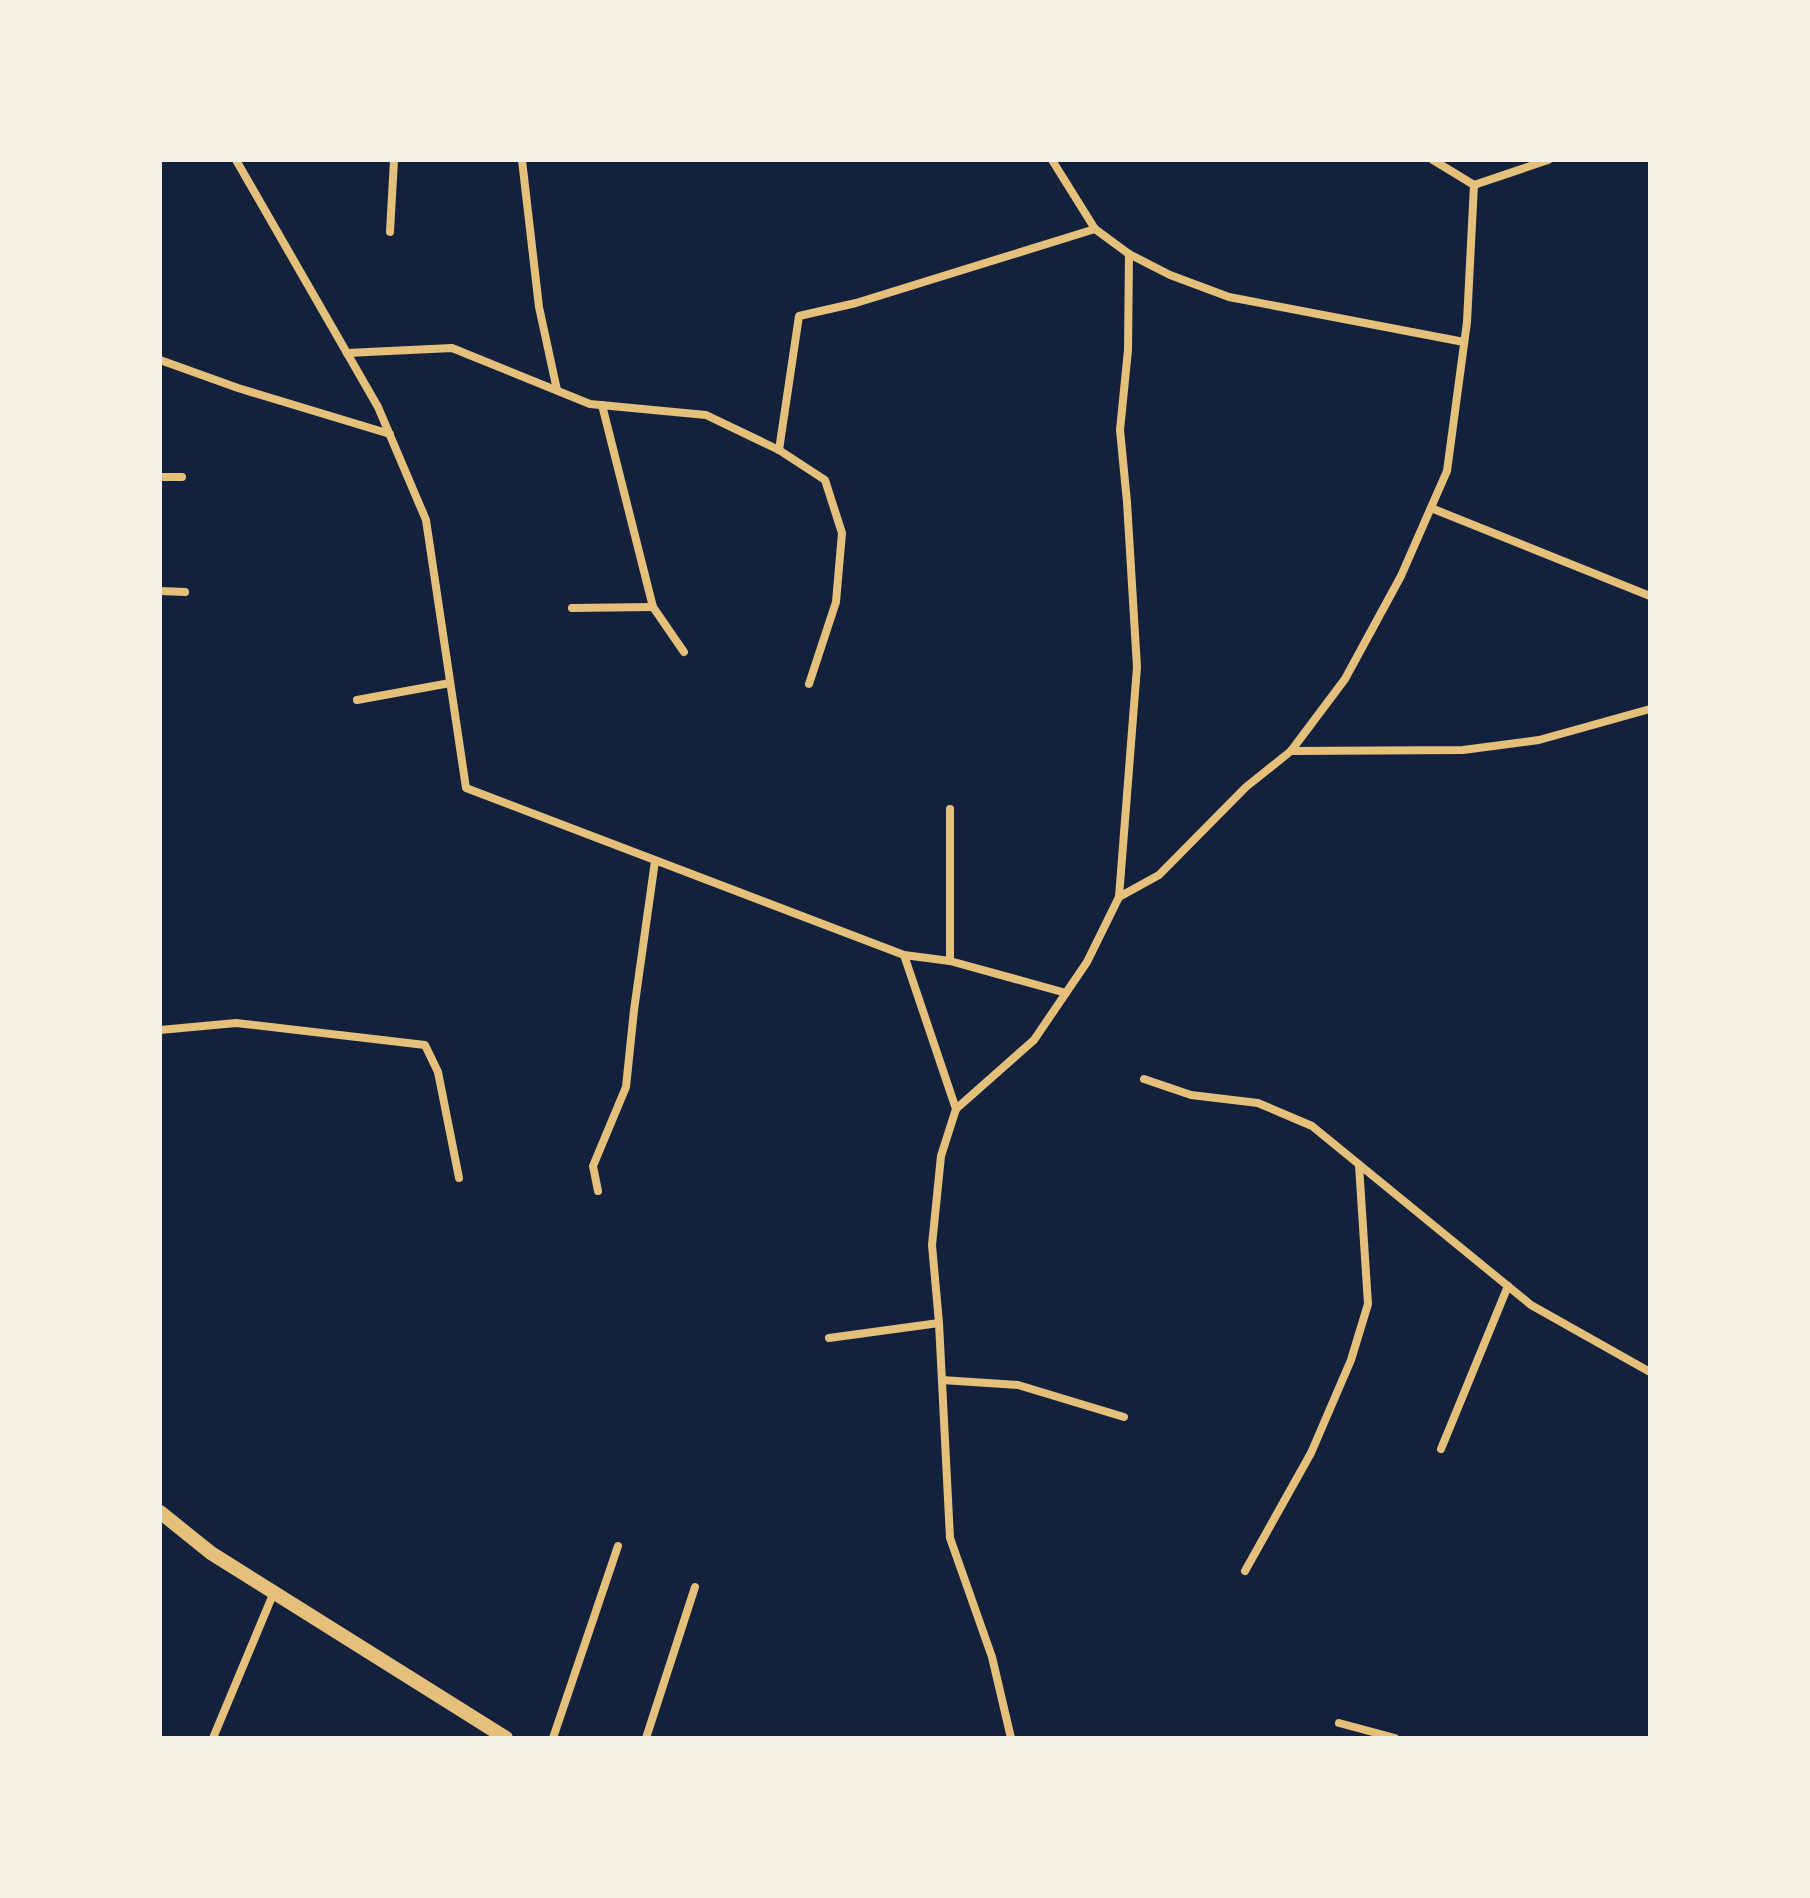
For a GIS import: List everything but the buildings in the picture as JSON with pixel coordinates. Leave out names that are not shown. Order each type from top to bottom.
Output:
[{"type":"street","points":[[236,160],[378,407],[426,520],[466,788],[904,955],[950,961],[1066,993]]},
{"type":"street","points":[[390,232],[394,160]]},
{"type":"street","points":[[522,160],[539,307],[557,390]]},
{"type":"street","points":[[1052,160],[1095,229],[1129,254],[1170,275],[1229,297],[1464,342]]},
{"type":"street","points":[[1433,160],[1474,185]]},
{"type":"street","points":[[1474,185],[1548,160]]},
{"type":"street","points":[[1119,897],[1159,875],[1246,787],[1291,751],[1345,679],[1401,576],[1447,471],[1464,342],[1474,185]]},
{"type":"street","points":[[779,450],[799,316],[856,303],[1095,229]]},
{"type":"street","points":[[1011,1738],[992,1657],[950,1538],[932,1245],[941,1156],[956,1109],[1034,1040],[1087,962],[1119,897],[1137,667],[1120,430],[1128,350],[1129,254]]},
{"type":"street","points":[[347,353],[452,348],[590,404],[706,415],[779,450],[825,480],[842,533],[836,602],[809,684]]},
{"type":"street","points":[[160,360],[238,388],[390,434]]},
{"type":"street","points":[[602,405],[653,607],[684,652]]},
{"type":"street","points":[[160,477],[182,477]]},
{"type":"street","points":[[1431,508],[1650,596]]},
{"type":"street","points":[[160,591],[185,592]]},
{"type":"street","points":[[572,608],[653,607]]},
{"type":"street","points":[[357,700],[450,683]]},
{"type":"street","points":[[1291,751],[1463,750],[1539,740],[1650,709]]},
{"type":"street","points":[[950,809],[950,961]]},
{"type":"street","points":[[598,1191],[593,1166],[626,1087],[655,861]]},
{"type":"street","points":[[904,955],[956,1109]]},
{"type":"street","points":[[160,1030],[236,1023],[425,1045],[438,1072],[459,1178]]},
{"type":"street","points":[[1144,1079],[1191,1095],[1258,1103],[1312,1126],[1531,1305],[1650,1372]]},
{"type":"street","points":[[1245,1571],[1311,1453],[1351,1360],[1368,1304],[1359,1165]]},
{"type":"street","points":[[1441,1449],[1508,1286]]},
{"type":"street","points":[[829,1338],[939,1323]]},
{"type":"street","points":[[942,1380],[1018,1385],[1124,1417]]},
{"type":"street","points":[[160,1512],[211,1553],[506,1738]]},
{"type":"street","points":[[553,1738],[618,1546]]},
{"type":"street","points":[[646,1738],[695,1587]]},
{"type":"street","points":[[213,1738],[274,1592]]},
{"type":"street","points":[[1339,1723],[1395,1738]]}]
